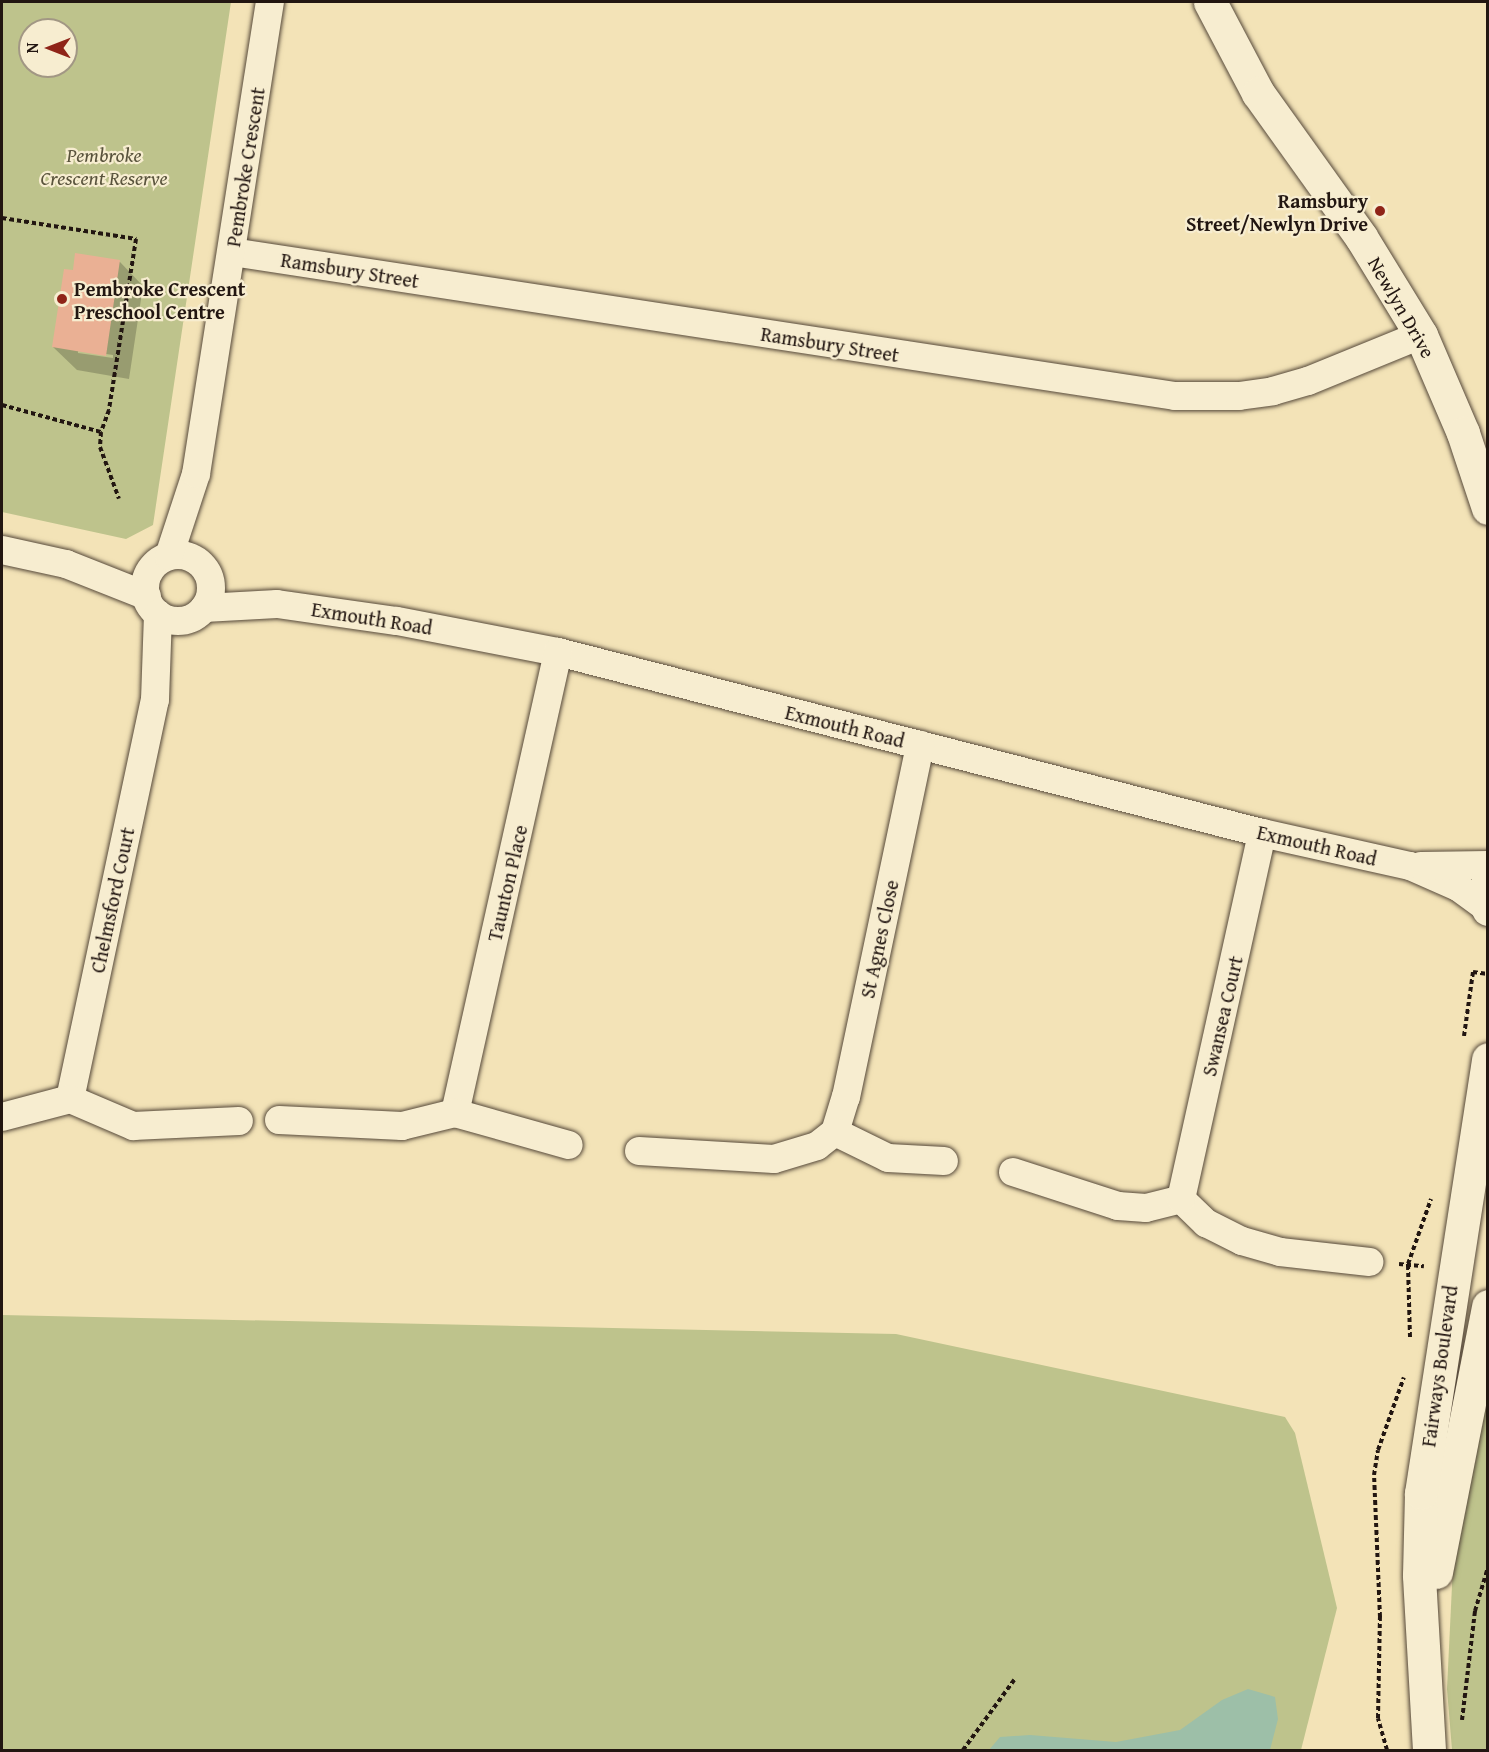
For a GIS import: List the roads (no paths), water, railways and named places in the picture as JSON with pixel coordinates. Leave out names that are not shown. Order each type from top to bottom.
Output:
[{"type":"street","name":"Pembroke Crescent","points":[[161,562],[196,474],[270,2]]},
{"type":"street","name":"Newlyn Drive","points":[[1209,2],[1258,93],[1361,237],[1421,335],[1463,433],[1488,508]]},
{"type":"street","name":"Ramsbury Street","points":[[232,252],[1175,396],[1239,396],[1273,391],[1308,381],[1421,335]]},
{"type":"street","name":"Pembroke Crescent","points":[[196,474],[205,570]]},
{"type":"street","points":[[2,550],[66,564],[153,605],[195,614],[209,598],[205,570],[180,555],[161,562],[66,564]]},
{"type":"street","points":[[153,605],[161,562]]},
{"type":"street","name":"Exmouth Road","points":[[205,570],[277,604]]},
{"type":"street","name":"Exmouth Road","points":[[195,614],[277,604],[397,621],[558,652],[1262,833],[1410,866],[1458,887],[1487,909]]},
{"type":"street","name":"Chelmsford Court","points":[[153,605],[155,700]]},
{"type":"street","name":"Chelmsford Court","points":[[70,1100],[155,700],[195,614]]},
{"type":"street","name":"Taunton Place","points":[[455,1113],[558,652]]},
{"type":"street","name":"St Agnes Close","points":[[835,1132],[848,1086],[920,745]]},
{"type":"street","name":"Swansea Court","points":[[1181,1198],[1262,833]]},
{"type":"street","name":"Exmouth Road","points":[[1410,866],[1488,866]]},
{"type":"street","points":[[1487,909],[1488,878]]},
{"type":"street","name":"Fairways Boulevard","points":[[1429,1750],[1419,1575],[1421,1493],[1488,1059]]},
{"type":"street","points":[[2,1117],[70,1100],[133,1126],[238,1121]]},
{"type":"street","points":[[279,1120],[402,1126],[455,1113],[569,1145]]},
{"type":"street","points":[[639,1151],[774,1159],[817,1146],[835,1132],[888,1158],[944,1161]]},
{"type":"street","points":[[1013,1172],[1118,1206],[1146,1208],[1181,1198],[1206,1223],[1242,1241],[1280,1252],[1369,1262]]},
{"type":"street","name":"Fairways Boulevard","points":[[1423,1675],[1438,1554],[1488,1306]]},
{"type":"place","name":"Ramsbury Street/Newlyn Drive","points":[[1380,211]]},
{"type":"place","name":"Pembroke Crescent Preschool Centre","points":[[62,299]]},
{"type":"park label","name":"Pembroke Crescent Reserve","points":[[104,166]]}]
